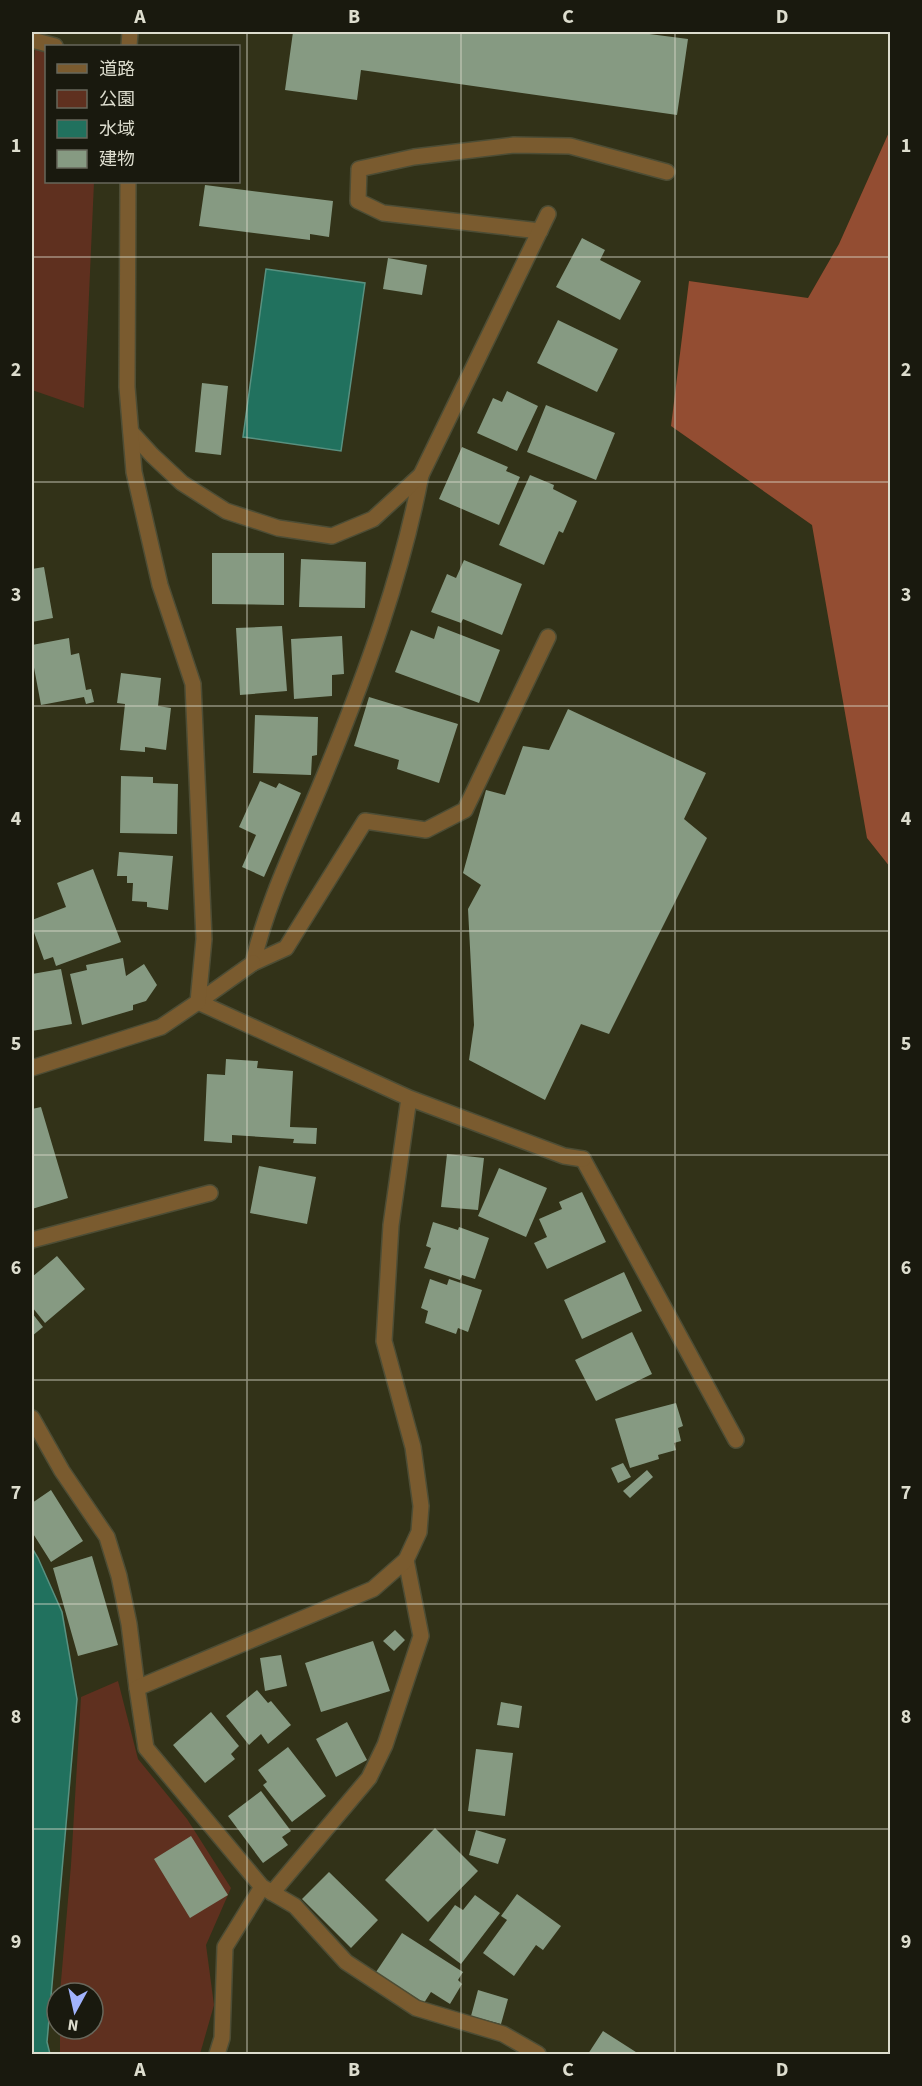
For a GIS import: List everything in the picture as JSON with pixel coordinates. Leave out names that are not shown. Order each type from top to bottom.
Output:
[{"type":"street","points":[[32,40],[51,45]]},
{"type":"street","points":[[540,231],[383,213],[358,201],[359,169],[414,157],[514,145],[570,146],[667,172]]},
{"type":"street","points":[[128,183],[127,387],[134,472],[160,585],[193,684],[204,939],[198,1002]]},
{"type":"street","points":[[253,963],[261,928],[372,655],[413,518],[421,475],[548,214]]},
{"type":"street","points":[[131,432],[182,483],[226,511],[279,528],[332,536],[374,519],[421,475]]},
{"type":"street","points":[[32,1068],[161,1027],[253,963],[286,948],[365,821],[426,830],[465,810],[548,637]]},
{"type":"street","points":[[198,1002],[409,1098],[564,1156],[583,1159],[736,1440]]},
{"type":"street","points":[[136,1688],[373,1589],[406,1560],[419,1532],[421,1506],[413,1447],[384,1341],[391,1225],[409,1098]]},
{"type":"street","points":[[32,1240],[210,1193]]},
{"type":"street","points":[[32,1418],[62,1471],[107,1537],[119,1576],[129,1624],[146,1748],[267,1890],[295,1906],[346,1962],[416,2008],[503,2034],[538,2055]]},
{"type":"street","points":[[217,2055],[222,2038],[225,1947],[267,1890],[369,1778],[385,1745],[403,1697],[421,1636],[406,1560]]},
{"type":"green space","points":[[35,47],[45,51],[45,183],[94,183],[84,408],[32,390],[32,101]]},
{"type":"green space","points":[[118,1681],[138,1759],[187,1819],[231,1888],[206,1945],[214,2005],[200,2054],[60,2054],[60,2041],[105,2041],[105,1981],[61,1981],[71,1865],[81,1697]]},
{"type":"shaded area","points":[[890,130],[890,867],[867,838],[812,525],[671,426],[689,281],[808,298],[839,244]]},
{"type":"water","points":[[266,269],[365,283],[341,451],[243,437]]},
{"type":"water","points":[[32,1548],[62,1612],[77,1699],[52,1981],[45,1981],[45,2041],[47,2041],[50,2054],[32,2054]]},
{"type":"building","points":[[293,32],[634,32],[688,39],[677,115],[361,70],[357,100],[285,90]]},
{"type":"building","points":[[205,185],[333,201],[329,237],[310,234],[310,240],[199,226]]},
{"type":"building","points":[[582,238],[605,250],[600,260],[641,281],[620,320],[556,287]]},
{"type":"building","points":[[388,258],[427,265],[422,295],[383,289]]},
{"type":"building","points":[[558,320],[618,349],[597,392],[537,363]]},
{"type":"building","points":[[202,383],[228,386],[221,455],[195,452]]},
{"type":"building","points":[[507,391],[538,406],[517,451],[477,433],[493,398],[502,402]]},
{"type":"building","points":[[546,405],[615,433],[596,480],[527,452]]},
{"type":"building","points":[[462,447],[508,467],[506,471],[520,477],[499,525],[439,499]]},
{"type":"building","points":[[530,475],[554,485],[553,489],[577,501],[563,533],[559,531],[544,565],[499,545]]},
{"type":"building","points":[[212,553],[284,553],[284,605],[212,604]]},
{"type":"building","points":[[301,559],[366,562],[365,608],[299,607]]},
{"type":"building","points":[[464,560],[522,584],[502,635],[463,619],[461,623],[431,612],[447,574],[456,578]]},
{"type":"building","points":[[44,567],[53,618],[32,622],[32,569]]},
{"type":"building","points":[[282,626],[287,691],[240,695],[236,628]]},
{"type":"building","points":[[438,626],[500,650],[479,703],[395,672],[411,630],[434,639]]},
{"type":"building","points":[[342,636],[344,674],[332,675],[332,696],[294,699],[291,639]]},
{"type":"building","points":[[69,638],[71,655],[79,653],[86,690],[91,689],[94,702],[86,704],[84,697],[41,705],[32,645]]},
{"type":"building","points":[[121,673],[161,678],[158,706],[171,708],[166,750],[145,747],[145,752],[120,750],[125,704],[117,703]]},
{"type":"building","points":[[369,697],[458,724],[439,783],[397,769],[399,760],[354,746]]},
{"type":"building","points":[[568,709],[706,773],[684,819],[707,838],[609,1034],[581,1024],[545,1100],[469,1060],[474,1025],[468,909],[481,885],[463,873],[486,790],[505,795],[523,746],[549,750]]},
{"type":"building","points":[[255,715],[318,717],[317,755],[312,756],[311,775],[253,773]]},
{"type":"building","points":[[121,776],[153,777],[153,783],[178,784],[177,834],[120,833]]},
{"type":"building","points":[[260,781],[276,788],[279,783],[301,793],[264,877],[242,867],[256,835],[239,827]]},
{"type":"building","points":[[119,852],[173,856],[168,910],[147,907],[147,902],[132,901],[133,883],[127,883],[127,876],[117,876]]},
{"type":"building","points":[[93,869],[121,942],[56,966],[53,957],[44,960],[32,927],[32,920],[66,907],[57,883]]},
{"type":"building","points":[[123,958],[126,976],[144,964],[157,985],[146,1001],[133,1005],[133,1010],[82,1025],[70,974],[87,970],[86,965]]},
{"type":"building","points":[[61,969],[72,1024],[32,1031],[32,974]]},
{"type":"building","points":[[226,1059],[258,1061],[257,1068],[293,1071],[290,1127],[317,1128],[316,1144],[293,1143],[294,1139],[232,1135],[232,1143],[204,1141],[207,1074],[225,1075]]},
{"type":"building","points":[[41,1107],[68,1198],[32,1209],[32,1109]]},
{"type":"building","points":[[447,1154],[484,1158],[478,1210],[441,1207]]},
{"type":"building","points":[[259,1166],[316,1177],[307,1224],[250,1213]]},
{"type":"building","points":[[499,1168],[547,1188],[526,1237],[478,1216]]},
{"type":"building","points":[[582,1192],[606,1242],[547,1269],[534,1243],[547,1237],[539,1219],[562,1209],[559,1202]]},
{"type":"building","points":[[433,1222],[458,1230],[459,1227],[489,1238],[475,1279],[462,1275],[460,1280],[424,1268],[431,1248],[426,1246]]},
{"type":"building","points":[[57,1256],[85,1289],[45,1323],[32,1307],[32,1277]]},
{"type":"building","points":[[624,1272],[642,1311],[582,1339],[564,1300]]},
{"type":"building","points":[[430,1279],[447,1285],[449,1279],[482,1290],[468,1332],[458,1328],[456,1334],[425,1323],[428,1311],[421,1308]]},
{"type":"building","points":[[32,1313],[43,1327],[32,1336]]},
{"type":"building","points":[[632,1332],[652,1374],[596,1401],[575,1360]]},
{"type":"building","points":[[676,1403],[683,1426],[678,1428],[681,1441],[674,1443],[676,1450],[658,1455],[659,1459],[630,1468],[615,1419]]},
{"type":"building","points":[[623,1463],[631,1477],[618,1483],[611,1468]]},
{"type":"building","points":[[647,1470],[653,1477],[630,1498],[623,1491]]},
{"type":"building","points":[[51,1490],[83,1541],[51,1562],[32,1532],[32,1503]]},
{"type":"building","points":[[92,1556],[118,1645],[78,1656],[53,1568]]},
{"type":"building","points":[[395,1630],[405,1640],[394,1651],[383,1641]]},
{"type":"building","points":[[373,1641],[390,1691],[321,1712],[305,1663]]},
{"type":"building","points":[[281,1655],[287,1686],[265,1691],[260,1658]]},
{"type":"building","points":[[257,1690],[268,1703],[271,1701],[291,1725],[268,1744],[261,1734],[249,1745],[226,1716]]},
{"type":"building","points":[[501,1702],[522,1706],[519,1728],[497,1725]]},
{"type":"building","points":[[211,1712],[239,1746],[231,1754],[235,1759],[205,1783],[173,1745]]},
{"type":"building","points":[[347,1722],[367,1760],[336,1777],[316,1739]]},
{"type":"building","points":[[288,1747],[326,1796],[292,1822],[263,1785],[267,1782],[258,1770]]},
{"type":"building","points":[[476,1749],[513,1753],[505,1816],[468,1811]]},
{"type":"building","points":[[261,1791],[291,1831],[282,1837],[288,1845],[263,1863],[228,1816]]},
{"type":"building","points":[[435,1828],[478,1871],[428,1922],[385,1880]]},
{"type":"building","points":[[476,1830],[506,1839],[498,1864],[469,1855]]},
{"type":"building","points":[[191,1836],[228,1895],[190,1918],[154,1859]]},
{"type":"building","points":[[329,1872],[378,1920],[351,1948],[302,1899]]},
{"type":"building","points":[[517,1894],[561,1926],[543,1950],[536,1945],[514,1976],[483,1953],[507,1920],[501,1916]]},
{"type":"building","points":[[475,1895],[500,1913],[461,1964],[429,1940],[455,1905],[463,1910]]},
{"type":"building","points":[[402,1933],[463,1972],[458,1980],[462,1984],[450,2004],[431,1992],[424,2003],[376,1972]]},
{"type":"building","points":[[478,1990],[508,1999],[501,2024],[471,2016]]},
{"type":"building","points":[[603,2031],[639,2054],[588,2054]]}]
